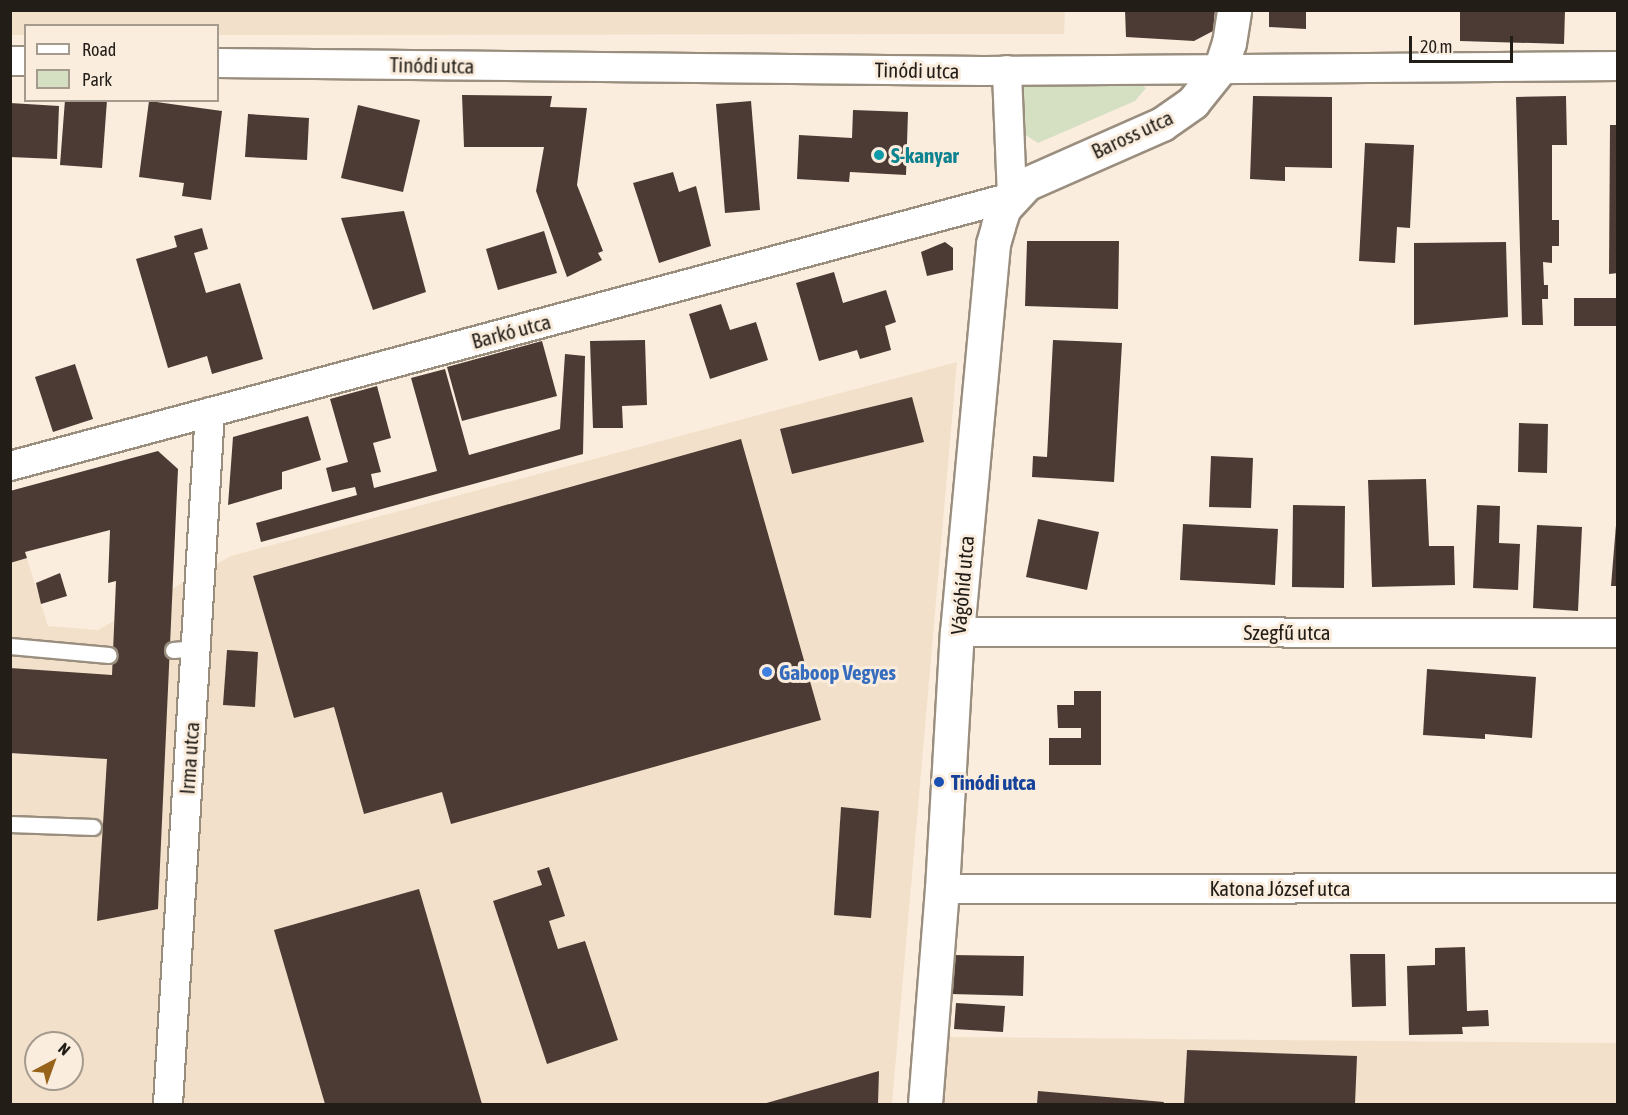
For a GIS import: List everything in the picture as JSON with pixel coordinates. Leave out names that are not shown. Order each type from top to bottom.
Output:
[{"type":"street","name":"Baross utca","points":[[1012,197],[1037,177],[1162,124],[1193,102],[1221,67],[1229,43],[1234,10]]},
{"type":"street","name":"Tinódi utca","points":[[219,63],[1007,70],[1617,66]]},
{"type":"street","name":"Vágóhíd utca","points":[[925,1104],[942,889],[957,632],[993,244],[1004,208],[1012,197],[1007,70]]},
{"type":"street","name":"Barkó utca","points":[[10,466],[1012,197]]},
{"type":"street","name":"Irma utca","points":[[168,1104],[184,649],[210,412]]},
{"type":"street","name":"Szegfű utca","points":[[957,632],[1617,633]]},
{"type":"street","name":"Katona József utca","points":[[942,889],[1617,888]]},
{"type":"lane","points":[[10,646],[109,655]]},
{"type":"lane","points":[[10,824],[93,827]]},
{"type":"shaded area","points":[[10,11],[1065,11],[1064,34],[219,35],[219,24],[24,24],[24,35],[11,35]]},
{"type":"shaded area","points":[[957,362],[892,1104],[11,1104],[10,504],[48,626],[98,630],[231,556]]},
{"type":"shaded area","points":[[949,1037],[1617,1043],[1617,1104],[944,1104]]},
{"type":"green space","points":[[1135,80],[1146,88],[1135,101],[1038,143],[1021,132],[1019,91],[1029,81]]},
{"type":"building","points":[[1125,10],[1215,10],[1213,31],[1194,41],[1126,37]]},
{"type":"building","points":[[1269,10],[1306,10],[1306,29],[1269,27]]},
{"type":"building","points":[[1460,10],[1565,10],[1564,44],[1460,41]]},
{"type":"building","points":[[462,95],[552,96],[550,107],[587,108],[577,185],[603,251],[598,253],[602,260],[567,277],[536,191],[544,147],[464,147]]},
{"type":"building","points":[[1253,96],[1332,97],[1332,168],[1285,167],[1285,181],[1250,179]]},
{"type":"building","points":[[1566,96],[1567,145],[1552,145],[1552,220],[1559,220],[1559,246],[1552,246],[1552,263],[1543,262],[1544,285],[1548,285],[1548,299],[1542,299],[1543,325],[1522,325],[1516,97]]},
{"type":"building","points":[[751,101],[760,210],[725,213],[716,104]]},
{"type":"building","points":[[65,102],[107,102],[102,168],[60,165]]},
{"type":"building","points":[[149,102],[222,111],[211,200],[182,196],[184,183],[139,177]]},
{"type":"building","points":[[10,103],[59,106],[57,159],[10,157]]},
{"type":"building","points":[[358,105],[420,120],[403,192],[341,178]]},
{"type":"building","points":[[853,110],[908,112],[906,175],[850,172],[849,182],[797,179],[799,135],[852,138]]},
{"type":"building","points":[[248,114],[309,118],[307,160],[245,157]]},
{"type":"building","points":[[1610,125],[1618,125],[1618,273],[1609,274]]},
{"type":"building","points":[[1365,143],[1414,145],[1410,228],[1397,227],[1395,263],[1359,261]]},
{"type":"building","points":[[673,172],[679,192],[696,186],[711,246],[659,263],[633,183]]},
{"type":"building","points":[[404,211],[426,292],[373,310],[341,218]]},
{"type":"building","points":[[202,228],[208,249],[194,253],[206,293],[240,283],[263,359],[212,374],[207,356],[168,368],[136,259],[177,247],[174,236]]},
{"type":"building","points":[[544,231],[557,273],[498,290],[486,249]]},
{"type":"building","points":[[1027,241],[1119,241],[1118,309],[1025,306]]},
{"type":"building","points":[[945,242],[953,248],[953,270],[927,276],[921,252]]},
{"type":"building","points":[[1506,242],[1508,317],[1414,325],[1414,243]]},
{"type":"building","points":[[834,272],[843,303],[886,290],[896,322],[885,326],[891,350],[860,359],[857,350],[819,361],[796,283]]},
{"type":"building","points":[[1574,298],[1618,298],[1618,326],[1574,326]]},
{"type":"building","points":[[721,304],[730,330],[756,322],[768,360],[710,379],[689,314]]},
{"type":"building","points":[[645,340],[647,405],[622,406],[623,428],[593,428],[590,341]]},
{"type":"building","points":[[1053,340],[1122,343],[1114,482],[1032,477],[1033,456],[1047,457]]},
{"type":"building","points":[[542,341],[557,396],[462,421],[447,367]]},
{"type":"building","points":[[565,354],[585,356],[583,454],[261,542],[256,523],[357,495],[355,487],[332,492],[326,468],[348,462],[330,399],[377,386],[391,438],[373,443],[381,472],[371,474],[374,488],[437,471],[411,378],[445,369],[469,455],[560,429]]},
{"type":"building","points":[[75,364],[93,419],[53,432],[35,377]]},
{"type":"building","points":[[912,397],[924,442],[792,474],[780,429]]},
{"type":"building","points":[[308,416],[321,460],[282,472],[282,489],[228,505],[233,437]]},
{"type":"building","points":[[1519,423],[1548,424],[1547,473],[1518,472]]},
{"type":"building","points":[[741,439],[821,720],[451,824],[442,792],[364,814],[334,707],[294,718],[253,576]]},
{"type":"building","points":[[158,451],[178,469],[158,909],[97,921],[107,759],[10,753],[10,668],[112,675],[116,581],[108,583],[110,530],[25,552],[27,558],[10,563],[10,491]]},
{"type":"building","points":[[1211,456],[1253,458],[1251,508],[1209,507]]},
{"type":"building","points":[[1426,479],[1429,546],[1454,546],[1455,585],[1372,587],[1368,480]]},
{"type":"building","points":[[1293,505],[1345,506],[1344,588],[1292,587]]},
{"type":"building","points":[[1477,505],[1500,506],[1499,543],[1520,544],[1518,590],[1473,588]]},
{"type":"building","points":[[1038,519],[1099,532],[1087,590],[1026,577]]},
{"type":"building","points":[[1183,524],[1278,529],[1275,585],[1180,580]]},
{"type":"building","points":[[1537,525],[1582,527],[1578,611],[1533,608]]},
{"type":"building","points":[[1616,525],[1618,525],[1618,586],[1611,586]]},
{"type":"building","points":[[60,573],[67,596],[41,604],[36,583]]},
{"type":"building","points":[[227,650],[258,652],[255,707],[223,705]]},
{"type":"building","points":[[1427,669],[1536,677],[1532,738],[1485,734],[1485,739],[1423,735]]},
{"type":"building","points":[[1074,691],[1101,691],[1101,765],[1049,765],[1049,738],[1081,738],[1081,728],[1058,728],[1057,705],[1074,705]]},
{"type":"building","points":[[841,807],[879,811],[871,918],[834,915]]},
{"type":"building","points":[[549,867],[565,916],[549,921],[558,949],[585,941],[618,1040],[547,1064],[493,901],[542,885],[537,871]]},
{"type":"building","points":[[419,889],[482,1104],[325,1104],[274,930]]},
{"type":"building","points":[[1465,947],[1467,1011],[1488,1010],[1489,1026],[1462,1027],[1463,1034],[1409,1035],[1407,966],[1435,965],[1435,948]]},
{"type":"building","points":[[1350,954],[1385,954],[1386,1006],[1352,1007]]},
{"type":"building","points":[[952,955],[1024,956],[1023,996],[951,994]]},
{"type":"building","points":[[956,1003],[1005,1006],[1003,1032],[954,1029]]},
{"type":"building","points":[[1187,1050],[1357,1056],[1355,1104],[1184,1104]]},
{"type":"building","points":[[879,1071],[878,1104],[763,1104]]},
{"type":"building","points":[[1038,1091],[1164,1102],[1163,1104],[1037,1104]]},
{"type":"place","name":"S-kanyar","points":[[879,155]]},
{"type":"place","name":"Gaboop Vegyes","points":[[767,672]]},
{"type":"place","name":"Tinódi utca","points":[[939,782]]}]
